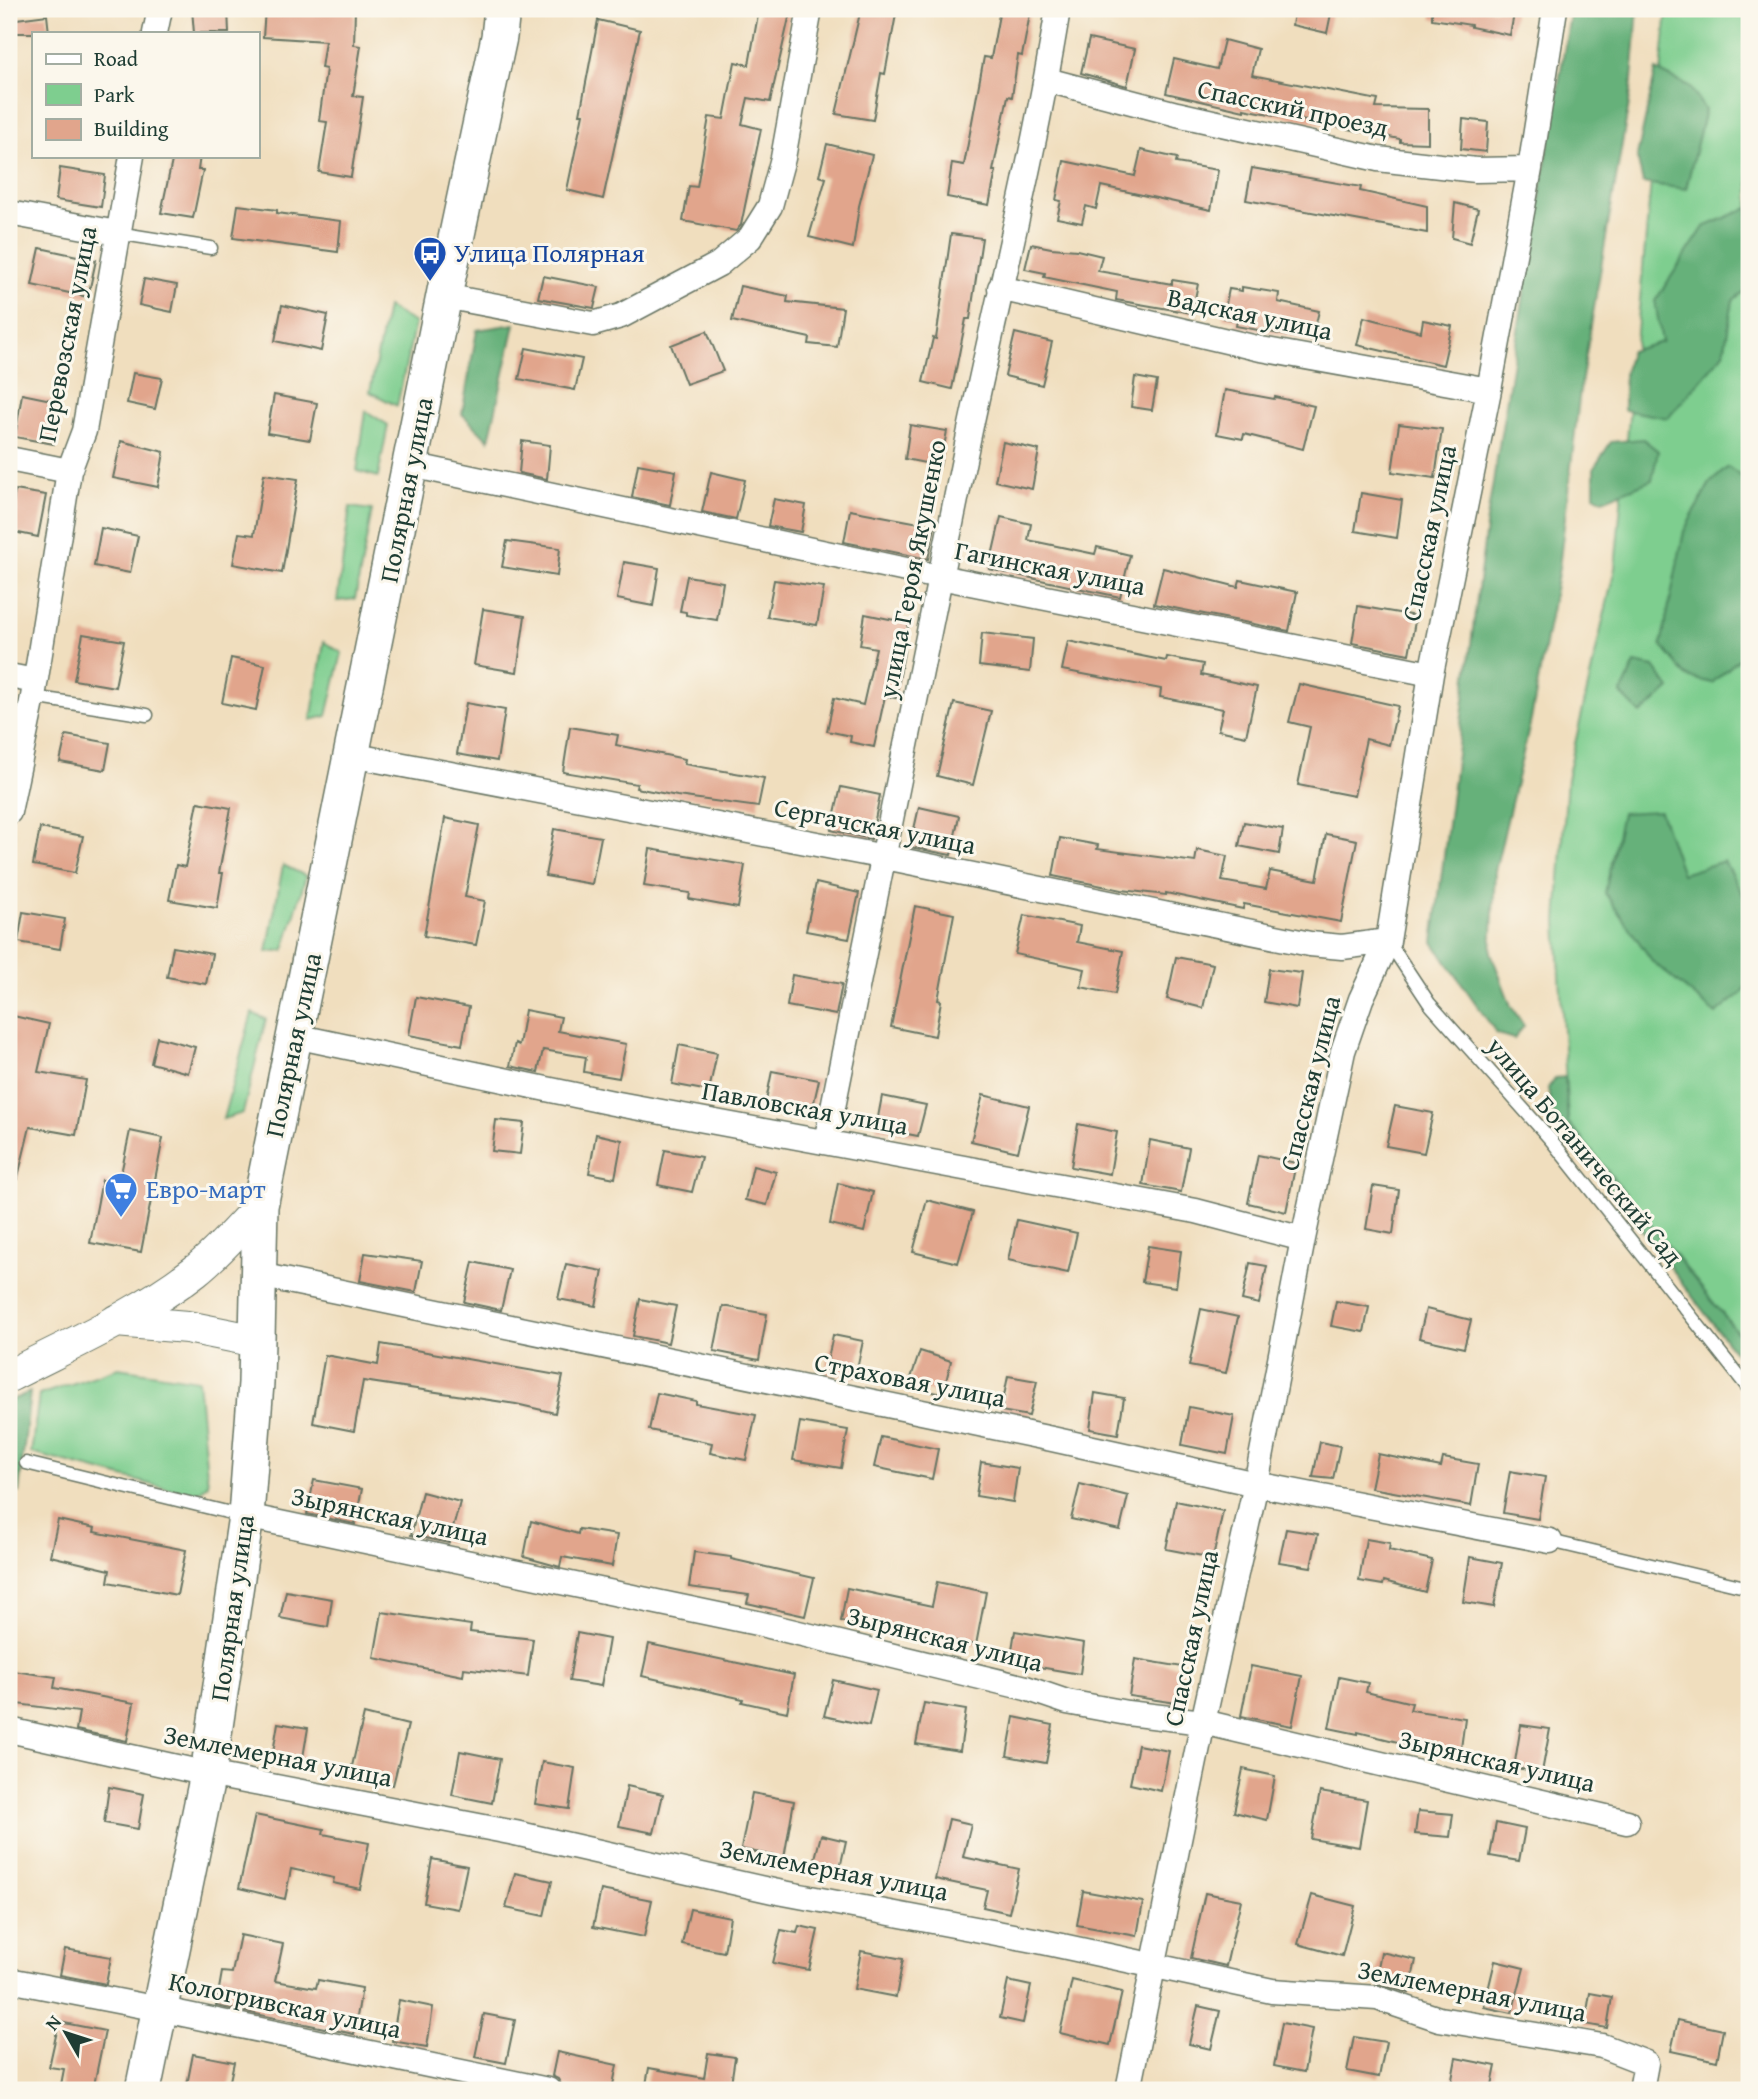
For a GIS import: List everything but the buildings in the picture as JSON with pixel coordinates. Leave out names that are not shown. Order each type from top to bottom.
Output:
[{"type":"main road","name":"Полярная улица","points":[[143,2090],[208,1774],[246,1516],[257,1341],[260,1206],[499,37],[502,9]]},
{"type":"street","points":[[155,32],[160,9]]},
{"type":"street","points":[[444,296],[593,324],[621,316],[719,264],[750,237],[770,206],[783,158],[810,9]]},
{"type":"street","name":"улица Героя Якушенко","points":[[826,1142],[1000,288],[1047,80],[1058,9]]},
{"type":"street","name":"Спасская улица","points":[[1128,2090],[1203,1722],[1256,1484],[1303,1239],[1343,1051],[1361,999],[1388,941],[1431,674],[1489,390],[1530,169],[1555,9]]},
{"type":"street","name":"Спасский проезд","points":[[1047,80],[1177,114],[1378,159],[1476,170],[1530,169]]},
{"type":"street","name":"Перевозская улица","points":[[9,812],[34,689],[69,471],[84,431],[132,158]]},
{"type":"street","points":[[9,213],[117,233]]},
{"type":"street","name":"Вадская улица","points":[[1000,288],[1261,349],[1489,390]]},
{"type":"street","points":[[9,459],[69,471]]},
{"type":"street","name":"Гагинская улица","points":[[411,465],[940,577],[1431,674]]},
{"type":"street","points":[[9,676],[34,689]]},
{"type":"street","name":"Сергачская улица","points":[[351,755],[885,857],[1310,944],[1342,947],[1388,941]]},
{"type":"street","name":"Павловская улица","points":[[295,1036],[613,1103],[1196,1211],[1303,1239]]},
{"type":"street","points":[[9,1376],[154,1299],[197,1269],[260,1206]]},
{"type":"street","name":"Страховая улица","points":[[259,1275],[1052,1439],[1256,1484],[1550,1541]]},
{"type":"street","points":[[116,1321],[187,1328],[257,1341]]},
{"type":"street","name":"Зырянская улица","points":[[246,1516],[757,1623],[1027,1688],[1067,1702],[1127,1713],[1203,1722],[1627,1822]]},
{"type":"street","name":"Землемерная улица","points":[[9,1730],[208,1774],[515,1833],[773,1891],[1034,1940],[1272,1991],[1377,1998],[1439,2019],[1602,2046],[1646,2063],[1641,2090]]},
{"type":"street","name":"Кологривская улица","points":[[9,1980],[548,2090]]},
{"type":"lane","points":[[117,233],[211,248]]},
{"type":"lane","points":[[34,689],[147,715]]},
{"type":"lane","name":"улица Ботанический Сад","points":[[1388,941],[1429,1003],[1551,1140],[1749,1389]]},
{"type":"lane","points":[[26,1463],[246,1516]]},
{"type":"lane","points":[[1550,1541],[1749,1588]]},
{"type":"green space","points":[[1571,9],[1638,9],[1631,91],[1580,390],[1559,568],[1531,720],[1495,871],[1491,953],[1511,1006],[1524,1026],[1514,1039],[1497,1034],[1433,942],[1487,519]]},
{"type":"green space","points":[[1667,9],[1749,9],[1749,1347],[1568,1122],[1557,921],[1567,779],[1615,568]]},
{"type":"green space","points":[[1656,70],[1689,86],[1705,110],[1686,189],[1643,183],[1637,156]]},
{"type":"green space","points":[[1748,208],[1749,288],[1733,300],[1724,353],[1668,418],[1624,410],[1624,375],[1630,351],[1662,342],[1655,301],[1704,227]]},
{"type":"green space","points":[[387,307],[415,323],[397,406],[370,392]]},
{"type":"green space","points":[[515,324],[489,440],[462,414],[477,330]]},
{"type":"green space","points":[[366,411],[388,425],[378,477],[357,471]]},
{"type":"green space","points":[[1643,439],[1658,451],[1652,480],[1603,500],[1594,495],[1594,468],[1611,442]]},
{"type":"green space","points":[[1728,467],[1749,482],[1749,650],[1712,683],[1687,677],[1661,645],[1684,531],[1710,483]]},
{"type":"green space","points":[[350,507],[372,510],[355,599],[337,601]]},
{"type":"green space","points":[[324,642],[342,653],[327,716],[311,720]]},
{"type":"green space","points":[[1635,663],[1654,667],[1670,689],[1641,714],[1621,694]]},
{"type":"green space","points":[[1660,811],[1682,874],[1724,861],[1749,906],[1749,981],[1742,993],[1716,1014],[1653,962],[1605,893],[1622,813]]},
{"type":"green space","points":[[283,865],[306,876],[284,950],[267,952]]},
{"type":"green space","points":[[252,1013],[266,1019],[243,1113],[223,1119]]},
{"type":"green space","points":[[1565,1077],[1568,1122],[1749,1347],[1749,1371],[1551,1111],[1548,1088],[1555,1078]]},
{"type":"green space","points":[[118,1368],[198,1380],[208,1484],[195,1496],[31,1453],[39,1395]]},
{"type":"green space","points":[[30,1392],[19,1492],[9,1490],[9,1401]]},
{"type":"place","name":"Улица Полярная","points":[[430,283]]},
{"type":"place","name":"Евро-март","points":[[121,1219]]}]
